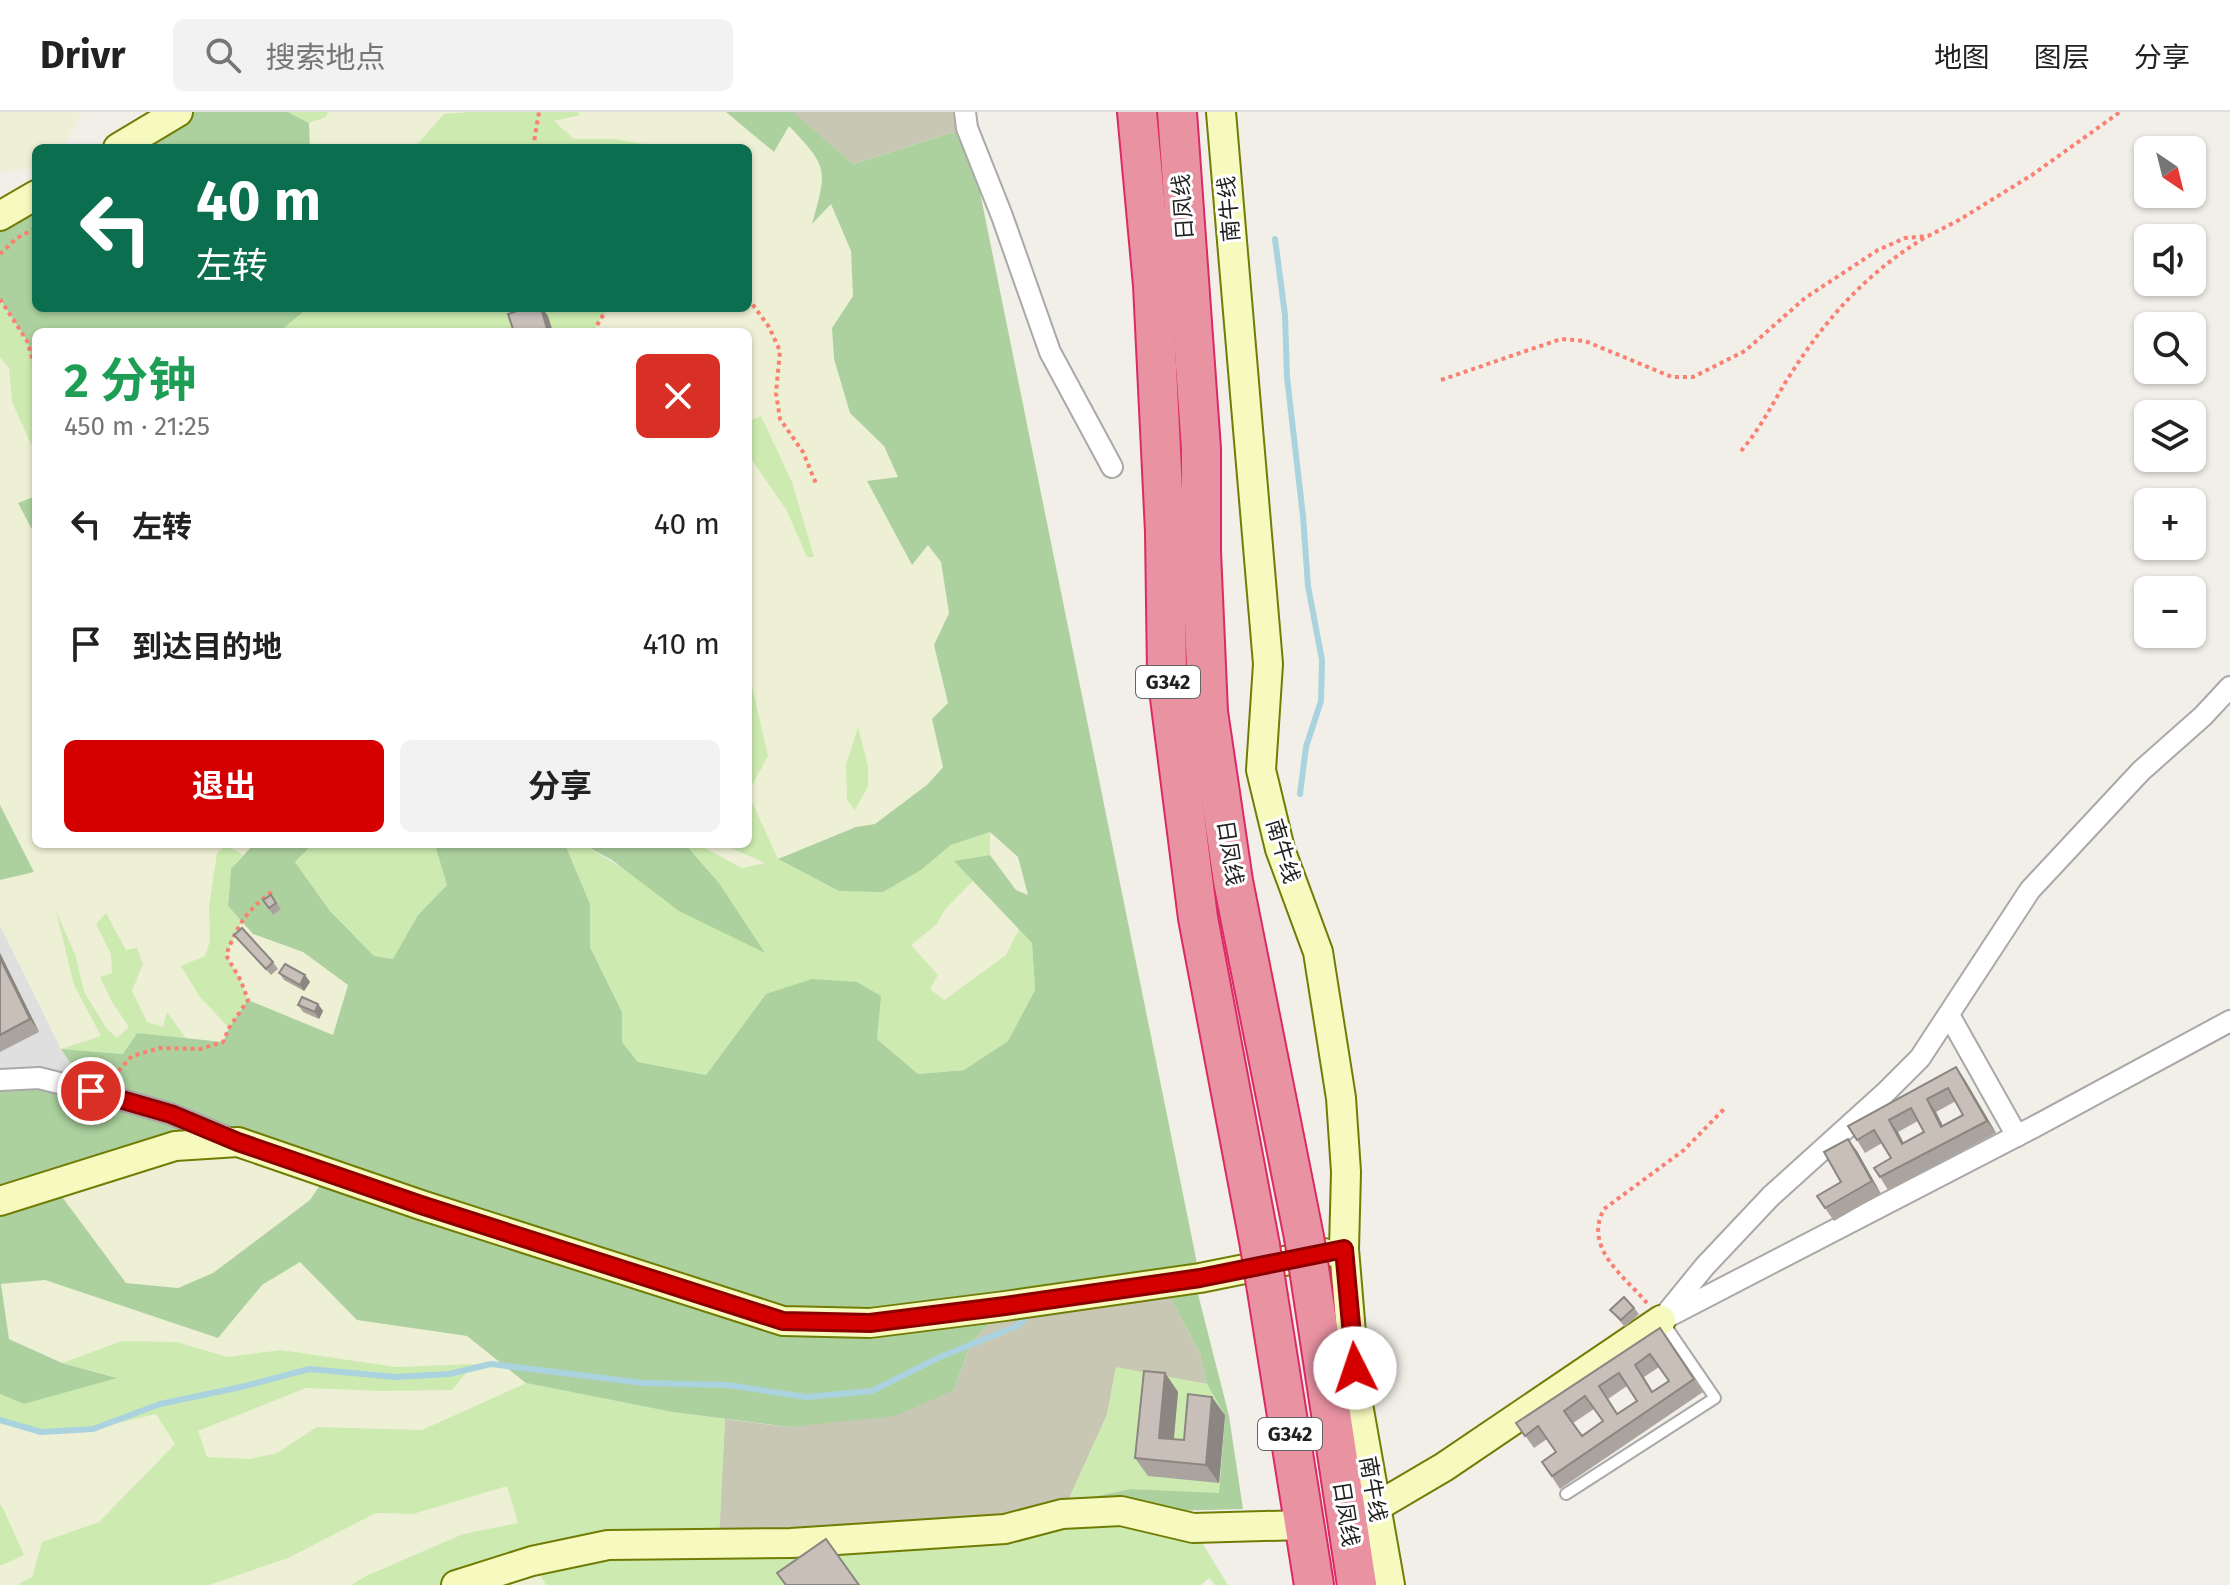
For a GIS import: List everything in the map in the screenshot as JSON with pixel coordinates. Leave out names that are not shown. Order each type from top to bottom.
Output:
[{"type":"highway","name":"日凤线","points":[[1137,112],[1153,285],[1165,532],[1167,674],[1198,918],[1260,1246],[1314,1585]]},
{"type":"highway","name":"日凤线","points":[[1177,112],[1201,449],[1201,551],[1208,712],[1233,881],[1310,1275],[1361,1512],[1357,1585]]},
{"type":"street","points":[[125,144],[178,112]]},
{"type":"street","points":[[965,112],[967,128],[1050,352],[1112,467]]},
{"type":"street","name":"南牛线","points":[[1221,112],[1268,664],[1261,770],[1280,849],[1318,952],[1341,1098],[1346,1172],[1344,1249],[1356,1393],[1361,1512],[1390,1585]]},
{"type":"street","points":[[0,216],[32,197]]},
{"type":"street","points":[[1661,1320],[1705,1266],[1771,1196],[1920,1058],[2030,890],[2141,771],[2203,716],[2230,687]]},
{"type":"street","points":[[1949,1015],[2017,1136]]},
{"type":"street","points":[[1361,1512],[1444,1467],[1661,1320],[2017,1136],[2230,1021]]},
{"type":"street","points":[[1,1078],[39,1078],[171,1114],[238,1142],[421,1205],[783,1321],[870,1323],[990,1308],[1200,1278],[1344,1249]]},
{"type":"street","points":[[0,1201],[175,1146],[238,1142]]},
{"type":"street","points":[[456,1585],[532,1561],[608,1545],[791,1543],[1005,1529],[1062,1514],[1121,1511],[1193,1528],[1304,1525]]},
{"type":"lane","points":[[1566,1494],[1715,1398],[1661,1320]]},
{"type":"path","points":[[534,144],[539,112]]},
{"type":"path","points":[[1741,451],[1758,430],[1786,381],[1842,305],[1871,274],[1928,236],[2032,175],[2120,112]]},
{"type":"path","points":[[0,254],[17,238],[32,230]]},
{"type":"path","points":[[1441,380],[1561,339],[1585,341],[1672,377],[1693,377],[1745,351],[1805,298],[1878,250],[1905,238],[1928,236]]},
{"type":"path","points":[[0,299],[27,341],[32,358]]},
{"type":"path","points":[[752,304],[769,327],[780,351],[776,393],[780,419],[803,452],[817,486]]},
{"type":"path","points":[[91,1091],[113,1076],[132,1056],[160,1048],[200,1049],[223,1042],[248,1000],[226,955],[248,910],[273,891]]},
{"type":"path","points":[[1661,1320],[1602,1250],[1597,1221],[1604,1209],[1684,1150],[1724,1109]]},
{"type":"shaded area","points":[[0,112],[83,112],[63,144],[32,144],[32,166],[0,172]]},
{"type":"shaded area","points":[[328,112],[469,112],[444,114],[418,144],[310,144],[309,123],[326,117]]},
{"type":"shaded area","points":[[577,112],[726,112],[773,152],[789,125],[818,156],[823,181],[812,222],[831,203],[851,251],[854,296],[832,328],[834,359],[850,413],[884,446],[899,478],[868,481],[912,565],[928,544],[941,562],[949,613],[934,645],[948,704],[932,719],[943,766],[928,784],[875,824],[856,827],[778,859],[752,802],[752,786],[768,756],[752,686],[752,328],[595,328],[605,312],[752,312],[752,144],[643,144],[614,139],[574,139],[553,120],[580,115]]},
{"type":"shaded area","points":[[792,112],[965,112],[967,128],[853,164]]},
{"type":"shaded area","points":[[0,357],[9,368],[12,402],[32,446],[32,498],[18,503],[32,529],[32,848],[226,848],[209,906],[210,941],[200,997],[229,1028],[223,1042],[187,1040],[168,1013],[164,1027],[147,1023],[132,991],[143,964],[137,948],[126,950],[96,924],[111,954],[112,973],[100,977],[129,1027],[117,1038],[107,1029],[84,992],[76,957],[58,916],[74,985],[101,1036],[61,1049],[0,925],[0,880],[34,871],[0,805]]},
{"type":"shaded area","points":[[990,832],[1018,857],[1028,895],[1016,890],[990,855]]},
{"type":"shaded area","points":[[232,848],[250,848],[244,855]]},
{"type":"shaded area","points":[[705,848],[731,848],[766,863],[743,868]]},
{"type":"shaded area","points":[[973,881],[1019,929],[1006,955],[944,1000],[930,989],[910,945],[936,925],[946,908]]},
{"type":"shaded area","points":[[242,921],[254,934],[303,952],[348,985],[333,1035],[248,1000],[226,955]]},
{"type":"shaded area","points":[[0,925],[61,1049],[73,1067],[113,1076],[91,1091],[0,1080]]},
{"type":"shaded area","points":[[238,1142],[328,1173],[310,1200],[275,1228],[213,1273],[178,1288],[126,1283],[53,1185]]},
{"type":"shaded area","points":[[300,1262],[357,1320],[467,1336],[526,1383],[422,1430],[317,1427],[277,1453],[250,1459],[207,1458],[197,1431],[306,1388],[382,1391],[473,1364],[396,1367],[281,1350],[227,1357],[177,1342],[122,1341],[62,1363],[9,1338],[1,1284],[45,1280],[218,1338],[262,1285]]},
{"type":"shaded area","points":[[1170,1298],[1200,1353],[1207,1384],[1116,1368],[1107,1415],[1062,1514],[718,1544],[725,1419],[789,1427],[954,1390],[971,1343],[1005,1306]]},
{"type":"shaded area","points":[[156,1414],[175,1444],[99,1522],[42,1542],[32,1577],[17,1585],[0,1585],[0,1566],[23,1555],[0,1507],[0,1420],[41,1432],[93,1429]]},
{"type":"shaded area","points":[[507,1485],[518,1523],[463,1534],[351,1585],[209,1585],[288,1558],[376,1513],[413,1514]]},
{"type":"shaded area","points":[[532,1561],[546,1585],[456,1585]]},
{"type":"green space","points":[[178,112],[288,112],[309,123],[310,144],[125,144]]},
{"type":"green space","points":[[288,112],[328,112],[326,117],[309,123]]},
{"type":"green space","points":[[577,112],[581,115],[554,121],[574,139],[614,139],[643,144],[418,144],[444,114]]},
{"type":"green space","points":[[726,112],[793,112],[853,164],[967,128],[1200,1278],[1005,1306],[971,1343],[954,1390],[895,1416],[789,1427],[672,1412],[526,1383],[467,1336],[357,1320],[300,1262],[262,1285],[218,1338],[45,1280],[1,1284],[9,1339],[62,1363],[117,1378],[24,1404],[0,1394],[0,1080],[91,1091],[112,1076],[73,1067],[61,1049],[123,1054],[137,1033],[223,1042],[248,1000],[333,1035],[348,985],[303,952],[253,934],[228,906],[231,869],[250,848],[309,848],[295,862],[330,911],[374,956],[393,959],[418,915],[447,885],[437,848],[567,848],[590,904],[590,947],[622,1012],[622,1042],[638,1062],[706,1075],[766,994],[812,979],[857,982],[881,996],[877,1039],[918,1074],[964,1070],[1008,1041],[1035,990],[1032,943],[954,861],[990,855],[1016,890],[1028,895],[1018,857],[990,832],[951,845],[921,870],[883,892],[839,891],[778,859],[856,827],[875,824],[928,784],[943,767],[932,719],[948,703],[934,645],[949,613],[941,562],[928,545],[912,565],[867,481],[898,477],[884,446],[850,413],[834,359],[832,328],[853,296],[851,251],[831,204],[812,224],[822,180],[821,170],[812,151],[789,126],[774,152]],"holes":[[[237,1142],[328,1173],[310,1200],[213,1273],[178,1288],[126,1283],[54,1186]]]},
{"type":"green space","points":[[32,197],[32,312],[303,312],[284,328],[32,328],[32,358],[27,341],[0,299],[0,216]]},
{"type":"green space","points":[[0,300],[27,341],[32,358],[32,446],[12,402],[9,368],[0,357]]},
{"type":"green space","points":[[303,312],[605,312],[595,328],[284,328]]},
{"type":"green space","points":[[761,416],[792,482],[814,557],[807,557],[787,511],[752,460],[752,420]]},
{"type":"green space","points":[[32,498],[32,529],[18,503]]},
{"type":"green space","points":[[752,686],[768,756],[752,786]]},
{"type":"green space","points":[[858,727],[868,766],[868,786],[855,810],[847,800],[846,765]]},
{"type":"green space","points":[[752,802],[778,859],[839,891],[921,870],[951,845],[990,832],[990,855],[955,861],[973,881],[946,908],[936,925],[911,945],[938,975],[930,989],[944,1000],[1006,955],[1019,929],[1032,943],[1035,990],[1008,1041],[964,1070],[918,1074],[877,1039],[766,994],[706,1075],[638,1062],[622,1042],[622,1012],[590,947],[590,904],[567,848],[589,848],[763,951],[719,883],[689,848],[704,848],[742,868],[765,863],[731,848],[752,848]]},
{"type":"green space","points":[[0,805],[34,872],[0,880]]},
{"type":"green space","points":[[223,848],[232,848],[243,855],[231,869],[228,906],[242,921],[226,955],[248,1000],[229,1028],[200,997],[181,966],[205,956],[210,941],[209,906],[217,853]]},
{"type":"green space","points":[[309,848],[437,848],[447,885],[418,915],[394,959],[374,956],[330,911],[295,862]]},
{"type":"green space","points":[[590,848],[688,848],[719,883],[765,953],[679,911],[612,860]]},
{"type":"green space","points":[[56,911],[76,957],[84,992],[107,1029],[117,1038],[129,1027],[100,977],[112,973],[111,954],[96,924],[106,913],[126,950],[137,948],[143,964],[132,991],[147,1022],[163,1027],[167,1012],[187,1040],[137,1033],[123,1054],[61,1049],[101,1036],[74,985]]},
{"type":"green space","points":[[1198,1294],[1229,1416],[1243,1509],[1062,1514],[1097,1496],[1131,1489],[1219,1493],[1225,1415],[1207,1384],[1200,1353],[1170,1298]]},
{"type":"green space","points":[[122,1341],[177,1342],[227,1357],[281,1350],[396,1367],[474,1364],[452,1390],[306,1388],[198,1431],[207,1457],[250,1459],[277,1453],[317,1427],[422,1430],[526,1383],[672,1412],[725,1419],[719,1544],[1062,1514],[1107,1415],[1116,1367],[1207,1384],[1225,1415],[1219,1494],[1131,1489],[1097,1496],[1193,1528],[1228,1585],[1215,1585],[1209,1578],[1201,1585],[546,1585],[532,1561],[456,1585],[351,1585],[463,1534],[518,1523],[507,1486],[413,1514],[376,1513],[288,1558],[209,1585],[17,1585],[32,1577],[42,1542],[99,1522],[175,1444],[156,1414],[93,1429],[41,1432],[0,1420],[0,1394],[24,1404],[115,1377],[62,1363]]},
{"type":"green space","points":[[1,1504],[24,1555],[0,1566],[0,1507]]},
{"type":"building","points":[[542,312],[547,328],[513,328],[508,314]]},
{"type":"building","points":[[271,895],[276,903],[269,908],[263,900]]},
{"type":"building","points":[[242,928],[273,962],[266,969],[234,935]]},
{"type":"building","points":[[0,958],[30,1019],[0,1035]]},
{"type":"building","points":[[285,964],[305,975],[300,985],[279,973]]},
{"type":"building","points":[[302,997],[318,1004],[315,1012],[298,1005]]},
{"type":"building","points":[[1956,1067],[1987,1121],[1880,1177],[1874,1168],[1891,1158],[1874,1130],[1857,1140],[1848,1126]],"holes":[[[1948,1088],[1963,1115],[1941,1127],[1927,1099]],[[1911,1108],[1924,1132],[1902,1144],[1889,1120]]]},
{"type":"building","points":[[1848,1139],[1872,1181],[1825,1208],[1817,1196],[1841,1182],[1824,1152]]},
{"type":"building","points":[[1624,1297],[1634,1308],[1621,1320],[1610,1310]]},
{"type":"building","points":[[1660,1328],[1694,1379],[1552,1476],[1542,1462],[1556,1452],[1538,1426],[1525,1436],[1516,1423]],"holes":[[[1650,1354],[1669,1381],[1652,1392],[1635,1365]],[[1619,1373],[1637,1401],[1617,1414],[1599,1386]],[[1585,1396],[1603,1421],[1582,1436],[1564,1411]]]},
{"type":"building","points":[[1144,1371],[1165,1373],[1159,1438],[1184,1440],[1188,1394],[1212,1397],[1206,1465],[1135,1458]]},
{"type":"building","points":[[826,1539],[859,1585],[786,1585],[777,1573]]},
{"type":"waterway","points":[[1275,239],[1285,315],[1287,377],[1308,586],[1322,660],[1321,701],[1306,747],[1300,794]]},
{"type":"waterway","points":[[0,1420],[41,1432],[93,1429],[160,1404],[309,1369],[396,1377],[449,1374],[491,1364],[643,1383],[728,1385],[807,1397],[872,1391],[940,1357],[1017,1326],[1024,1320]]},
{"type":"route","points":[[91,1091],[171,1114],[238,1142],[421,1205],[783,1321],[870,1323],[1005,1306],[1200,1278],[1344,1249],[1355,1368]]}]
